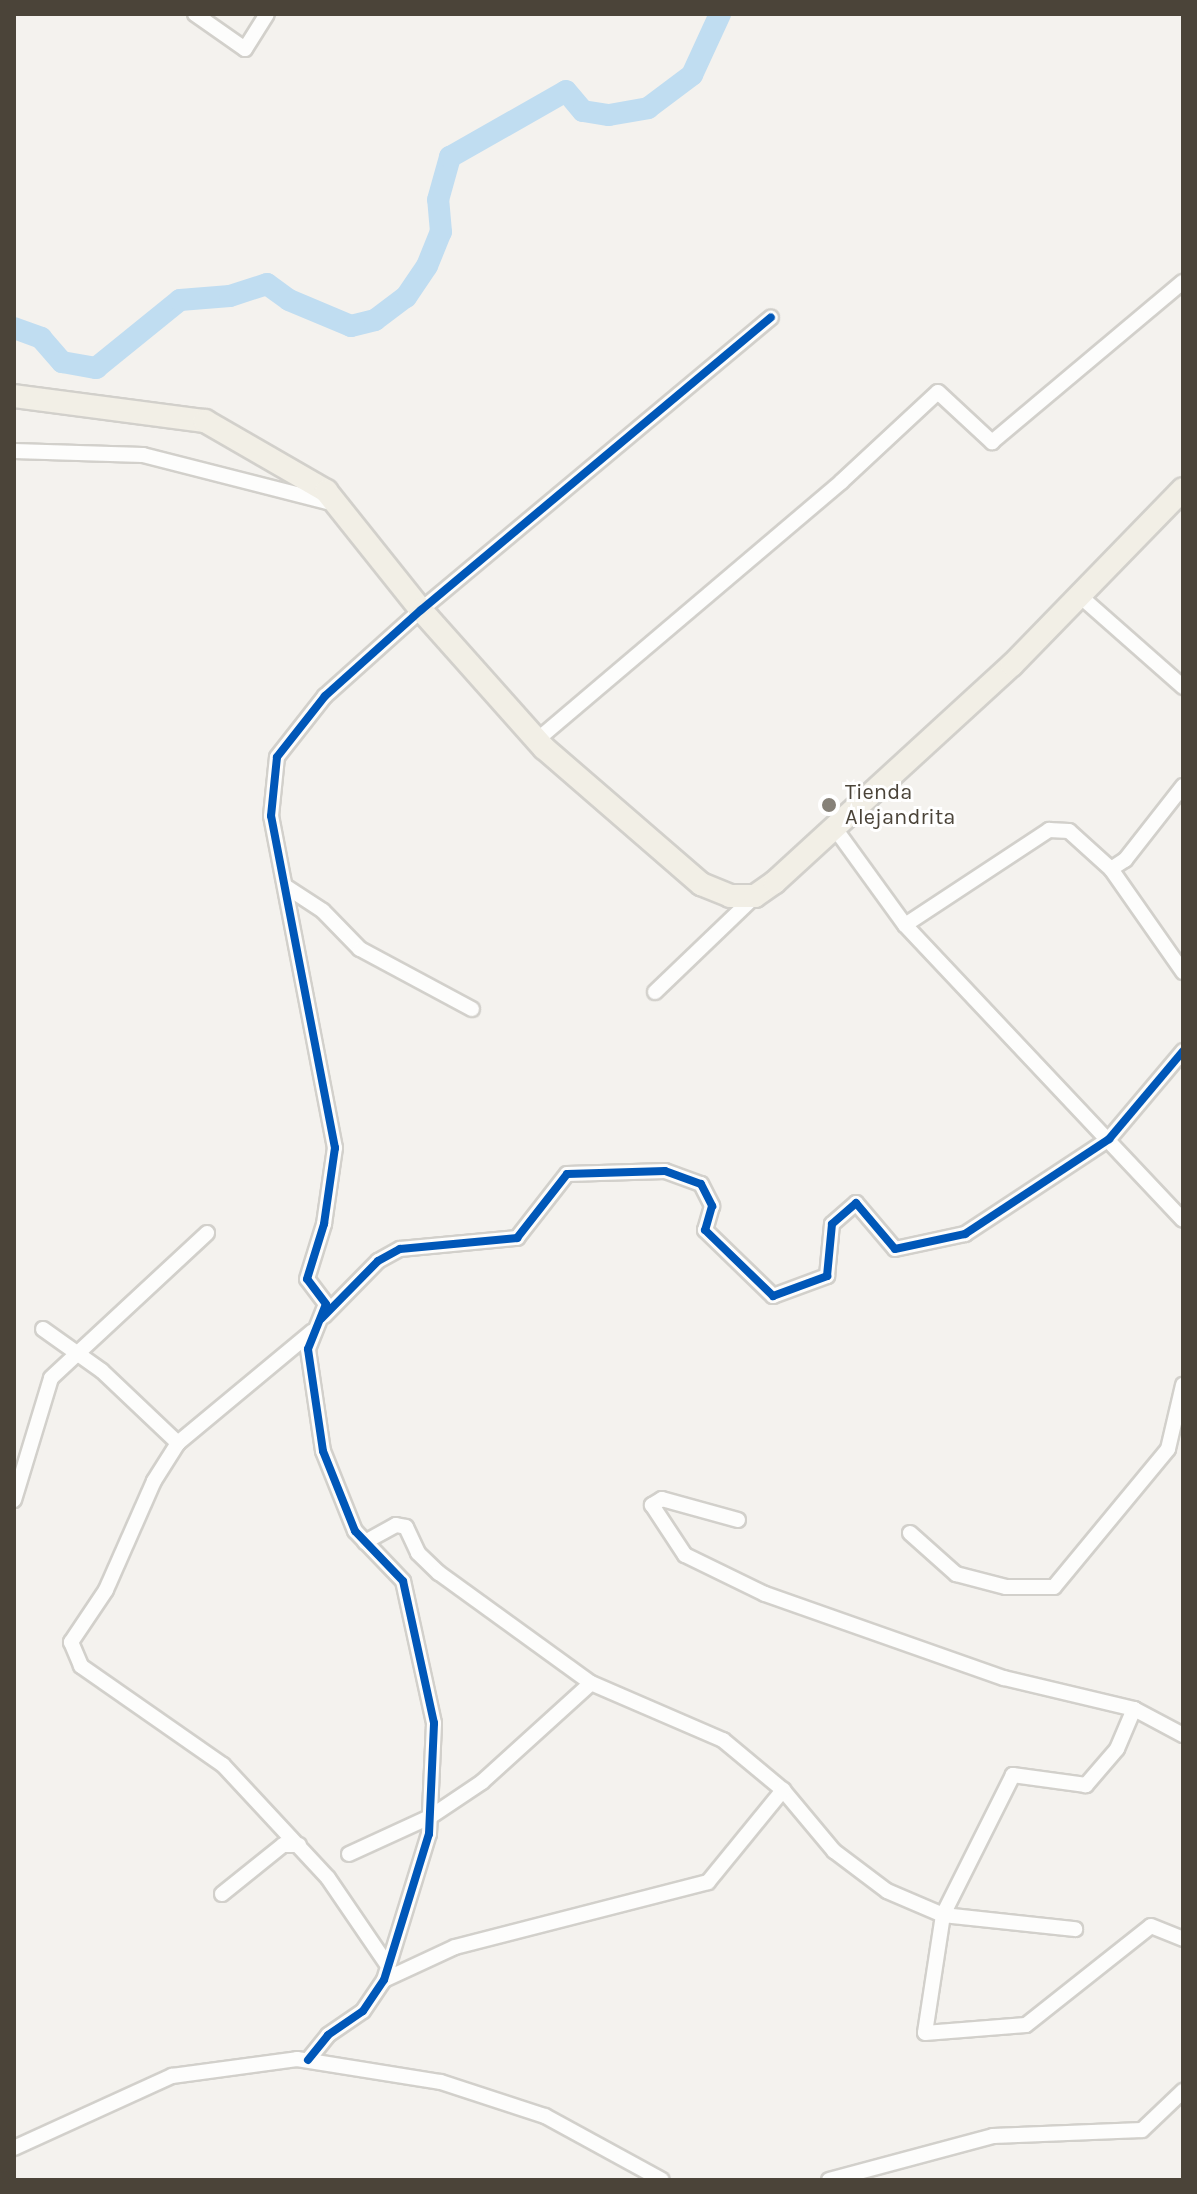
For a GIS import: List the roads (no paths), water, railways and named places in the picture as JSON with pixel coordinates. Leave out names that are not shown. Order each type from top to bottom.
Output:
[{"type":"main road","points":[[14,396],[205,421],[326,491],[421,610],[537,740],[701,884],[730,896],[755,896],[834,827],[1081,597],[1183,489]]},
{"type":"street","points":[[195,14],[245,49],[267,14]]},
{"type":"street","points":[[537,740],[938,392],[992,442],[1183,282]]},
{"type":"street","points":[[308,2060],[328,2035],[363,2011],[386,1973],[430,1817],[434,1723],[403,1581],[355,1531],[323,1451],[308,1349],[326,1304],[307,1279],[324,1224],[335,1148],[271,816],[277,757],[325,696],[421,610],[771,317]]},
{"type":"street","points":[[14,451],[143,455],[336,505]]},
{"type":"street","points":[[1081,597],[1183,687]]},
{"type":"street","points":[[1111,869],[1125,860],[1183,786]]},
{"type":"street","points":[[834,827],[905,925],[1183,1220]]},
{"type":"street","points":[[905,925],[1049,830],[1069,831],[1111,869],[1183,972]]},
{"type":"street","points":[[285,886],[323,911],[360,949],[472,1009]]},
{"type":"street","points":[[655,992],[755,896]]},
{"type":"street","points":[[386,1973],[299,1845],[223,1765],[81,1666],[71,1642],[106,1590],[154,1481],[178,1443],[318,1324],[378,1261],[400,1249],[517,1238],[567,1174],[665,1171],[701,1184],[712,1206],[705,1230],[773,1296],[827,1276],[832,1224],[856,1203],[895,1249],[965,1234],[1109,1139],[1183,1051]]},
{"type":"street","points":[[14,1500],[51,1378],[75,1351],[207,1233]]},
{"type":"street","points":[[43,1329],[75,1351],[178,1443]]},
{"type":"street","points":[[910,1533],[956,1574],[1006,1587],[1054,1587],[1168,1449],[1183,1385]]},
{"type":"street","points":[[738,1520],[662,1499],[652,1505],[685,1555],[765,1594],[1004,1678],[1134,1709],[1183,1735]]},
{"type":"street","points":[[365,1542],[396,1525],[406,1527],[418,1553],[439,1573],[591,1683],[723,1740],[783,1790],[834,1851],[887,1891],[943,1915],[1075,1929]]},
{"type":"street","points":[[349,1854],[430,1817],[482,1782],[591,1683]]},
{"type":"street","points":[[1134,1709],[1117,1749],[1086,1785],[1013,1775],[943,1915],[925,2033],[1026,2025],[1151,1926],[1183,1939]]},
{"type":"street","points":[[386,1973],[455,1947],[708,1882],[783,1790]]},
{"type":"street","points":[[222,1894],[283,1845],[299,1845]]},
{"type":"street","points":[[14,2148],[172,2076],[308,2060],[441,2082],[545,2116],[662,2180]]},
{"type":"street","points":[[829,2180],[993,2136],[1142,2130],[1183,2091]]},
{"type":"waterway","points":[[14,328],[41,338],[62,362],[96,368],[180,300],[230,296],[267,284],[289,300],[351,326],[375,320],[406,297],[427,266],[441,232],[438,200],[450,157],[566,91],[583,111],[609,115],[648,108],[692,75],[720,14]]},
{"type":"place","name":"Tienda Alejandrita","points":[[829,805]]}]
